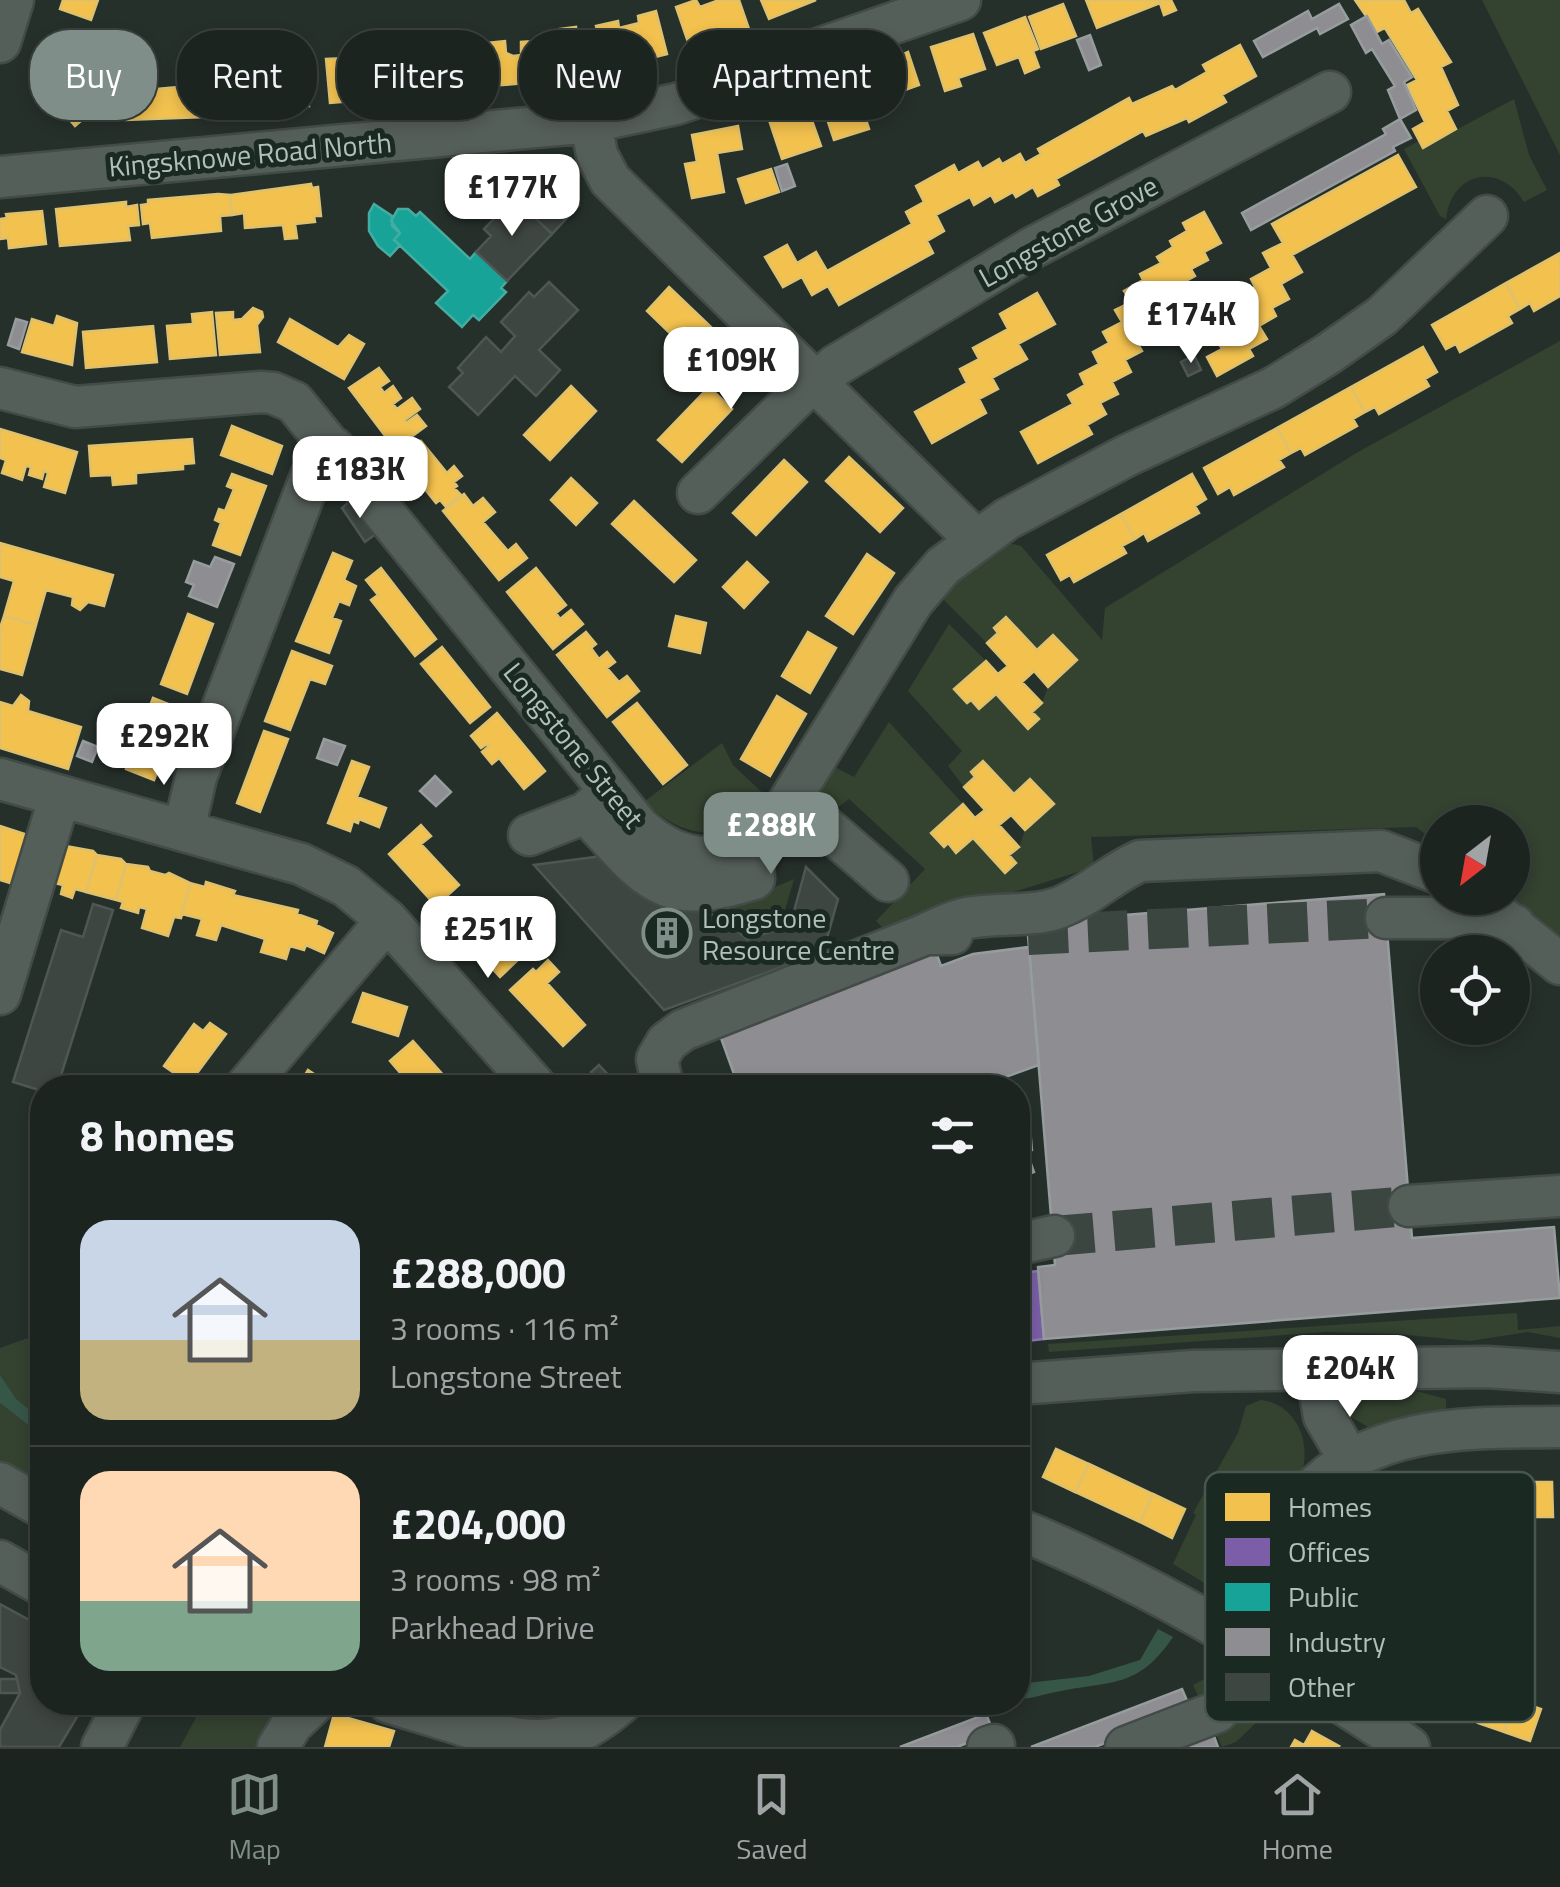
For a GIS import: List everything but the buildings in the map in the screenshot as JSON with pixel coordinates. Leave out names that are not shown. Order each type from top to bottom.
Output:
[{"type":"street","name":"Kingsknowe Road North","points":[[0,178],[591,122],[676,104],[960,0]]},
{"type":"street","name":"Longstone Grove","points":[[698,494],[835,366],[1032,248],[1330,92]]},
{"type":"street","points":[[591,122],[596,155],[610,180],[976,540]]},
{"type":"street","name":"Longstone Street","points":[[0,388],[75,407],[273,393],[294,402],[334,448],[598,802],[666,848],[686,856],[708,858],[752,848],[772,829],[912,601],[943,566],[1007,519],[1128,455],[1273,388],[1328,354],[1382,316],[1486,216]]},
{"type":"street","points":[[184,830],[196,778],[312,476],[321,459],[334,448]]},
{"type":"street","points":[[0,779],[312,869],[346,886],[388,920],[525,1075]]},
{"type":"street","points":[[0,994],[60,796]]},
{"type":"street","points":[[793,799],[888,880]]},
{"type":"street","points":[[528,835],[598,802]]},
{"type":"street","points":[[660,1075],[657,1059],[667,1042],[683,1030],[962,919],[1054,909],[1085,896],[1108,876],[1140,862],[1381,851],[1420,866]]},
{"type":"street","points":[[1499,915],[1560,964]]},
{"type":"street","points":[[1386,918],[1470,918],[1514,925]]},
{"type":"street","points":[[256,1075],[388,920]]},
{"type":"street","points":[[926,934],[1028,935]]},
{"type":"street","points":[[1409,1206],[1560,1196]]},
{"type":"street","points":[[1030,1384],[1193,1370],[1487,1368],[1560,1372]]},
{"type":"street","points":[[1316,1370],[1324,1416],[1350,1461]]},
{"type":"street","points":[[1335,1472],[1379,1446],[1419,1436],[1493,1428],[1560,1427]]},
{"type":"street","points":[[0,1483],[30,1500]]},
{"type":"street","points":[[1030,1533],[1110,1569],[1205,1621]]},
{"type":"street","points":[[0,1561],[30,1578]]},
{"type":"street","points":[[102,1747],[118,1715]]},
{"type":"street","points":[[278,1747],[301,1715]]},
{"type":"street","points":[[430,1715],[518,1742],[542,1745],[585,1734],[610,1715]]},
{"type":"street","points":[[1126,1747],[1205,1717]]},
{"type":"street","points":[[1364,1722],[1400,1745]]},
{"type":"shaded area","points":[[1482,0],[1560,0],[1560,155]]},
{"type":"shaded area","points":[[1514,99],[1529,155],[1547,190],[1524,202],[1502,181],[1478,178],[1457,191],[1446,219],[1440,216],[1404,149],[1419,141],[1424,147]]},
{"type":"shaded area","points":[[1560,341],[1560,937],[1530,914],[1530,805],[1420,805],[1420,830],[1416,827],[1091,837],[1094,867],[890,935],[876,921],[925,869],[849,799],[833,811],[817,803],[817,790],[831,765],[854,777],[889,722],[963,804],[932,832],[956,853],[973,838],[1015,863],[1009,855],[1019,847],[1025,830],[1053,804],[1030,779],[1014,794],[983,761],[971,771],[975,777],[964,787],[948,766],[962,751],[908,691],[949,624],[986,661],[955,689],[979,709],[996,694],[1039,719],[1032,712],[1042,703],[1048,687],[1076,660],[1054,635],[1037,650],[1006,617],[994,628],[998,633],[987,643],[939,595],[1004,542],[1021,546],[1102,640],[1105,608],[1358,452]]},
{"type":"shaded area","points":[[722,743],[733,765],[770,800],[757,815],[726,831],[709,833],[675,824],[645,801]]},
{"type":"shaded area","points":[[794,879],[783,916],[753,927],[729,907]]},
{"type":"shaded area","points":[[1517,1313],[1518,1330],[1560,1326],[1560,1338],[1528,1332],[1470,1341],[1326,1332],[1049,1352],[1048,1344]]},
{"type":"shaded area","points":[[30,1337],[30,1412],[3,1382],[0,1348]]},
{"type":"shaded area","points":[[0,1375],[16,1399],[30,1410],[30,1427],[0,1403]]},
{"type":"shaded area","points":[[1397,1386],[1446,1399],[1446,1410],[1368,1427],[1351,1417],[1350,1403],[1356,1393]]},
{"type":"shaded area","points":[[1261,1400],[1291,1415],[1304,1445],[1300,1472],[1216,1472],[1238,1433],[1246,1406]]},
{"type":"shaded area","points":[[0,1403],[30,1427],[30,1488],[0,1472]]},
{"type":"shaded area","points":[[1205,1492],[1205,1583],[1173,1564],[1196,1515],[1193,1513]]},
{"type":"shaded area","points":[[1158,1629],[1173,1637],[1135,1675],[1030,1698],[1030,1683],[1089,1676],[1140,1660]]},
{"type":"shaded area","points":[[1205,1678],[1205,1711],[1193,1685]]},
{"type":"shaded area","points":[[197,1715],[284,1715],[265,1747],[180,1747]]},
{"type":"shaded area","points":[[490,1715],[581,1715],[553,1728]]},
{"type":"shaded area","points":[[1210,1722],[1257,1722],[1236,1742],[1222,1747]]},
{"type":"tunnel","points":[[1028,935],[1386,918]]},
{"type":"tunnel","points":[[1054,1236],[1409,1206]]},
{"type":"place","name":"Longstone Resource Centre","points":[[667,933]]}]
